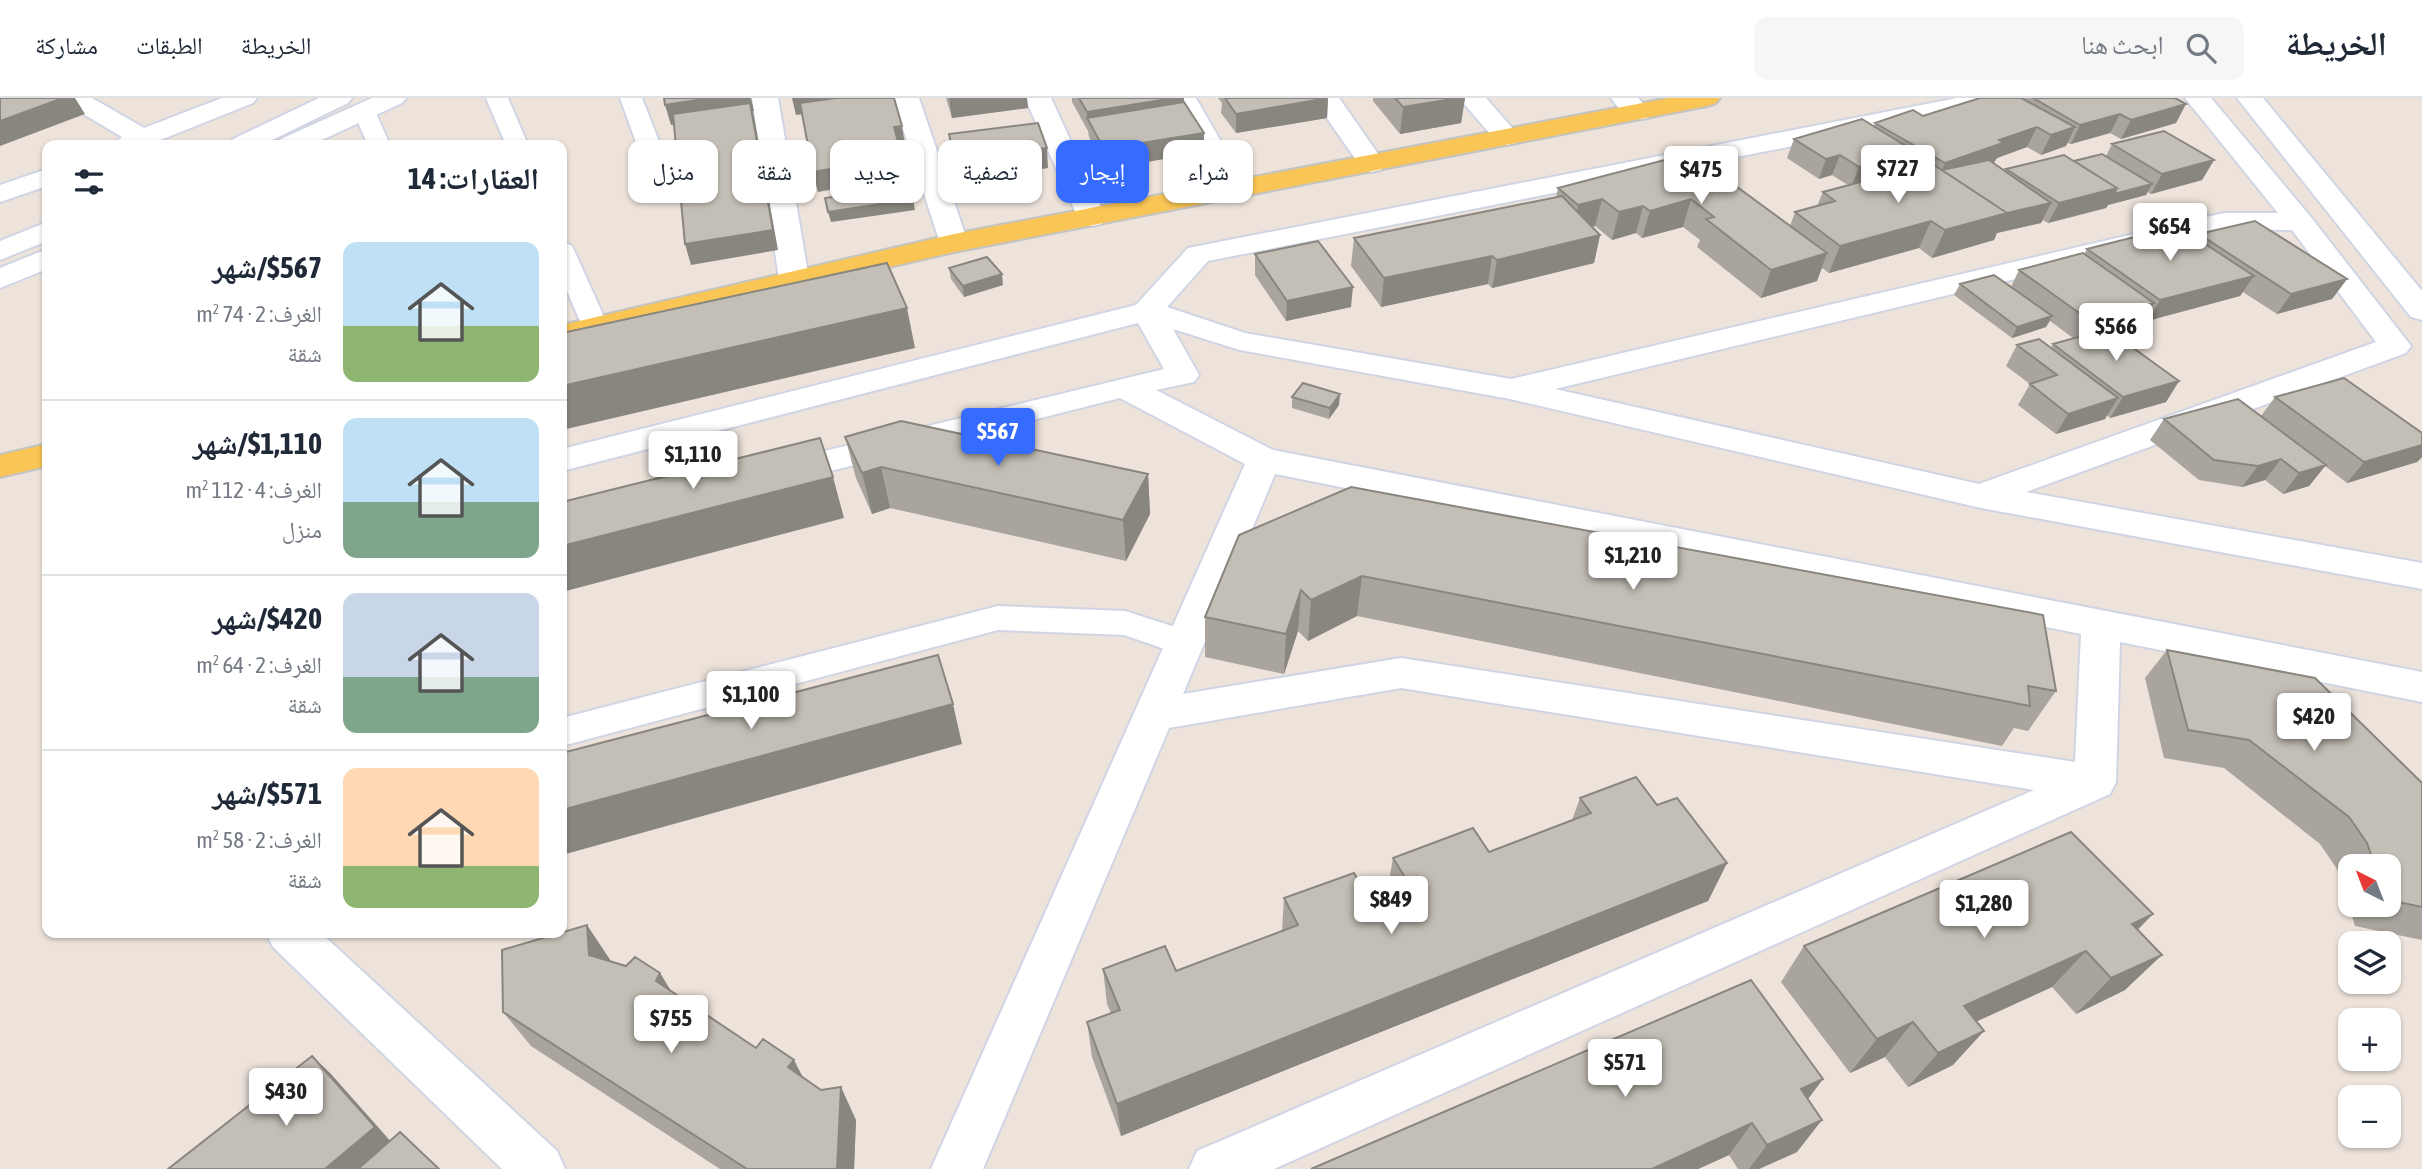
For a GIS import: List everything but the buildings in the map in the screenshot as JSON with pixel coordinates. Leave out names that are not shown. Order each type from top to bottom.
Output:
[{"type":"main road","points":[[1253,187],[1507,137],[1632,105],[1707,98]]},
{"type":"main road","points":[[567,333],[954,243],[1171,203]]},
{"type":"main road","points":[[0,466],[42,456]]},
{"type":"street","points":[[74,98],[131,140]]},
{"type":"street","points":[[139,140],[244,98]]},
{"type":"street","points":[[252,140],[339,98]]},
{"type":"street","points":[[301,140],[393,98]]},
{"type":"street","points":[[765,98],[793,279]]},
{"type":"street","points":[[906,98],[954,243]]},
{"type":"street","points":[[1038,98],[1092,218]]},
{"type":"street","points":[[1183,98],[1206,140]]},
{"type":"street","points":[[1326,98],[1372,164]]},
{"type":"street","points":[[1472,98],[1507,137]]},
{"type":"street","points":[[1147,311],[1198,254],[1996,98]]},
{"type":"street","points":[[1981,496],[2395,346],[2300,222],[2198,98]]},
{"type":"street","points":[[2250,98],[2422,311]]},
{"type":"street","points":[[2,192],[42,179]]},
{"type":"street","points":[[1510,389],[2224,221],[2300,222]]},
{"type":"street","points":[[0,251],[42,233]]},
{"type":"street","points":[[0,279],[42,260]]},
{"type":"street","points":[[749,481],[1124,387],[1183,375],[1147,311]]},
{"type":"street","points":[[567,459],[1147,311],[1240,341],[1510,389],[1981,496],[2422,576]]},
{"type":"street","points":[[1124,387],[1264,460],[2422,687]]},
{"type":"street","points":[[957,1169],[1264,460]]},
{"type":"street","points":[[2095,782],[2101,625]]},
{"type":"street","points":[[1155,714],[1401,673],[2095,782]]},
{"type":"street","points":[[1215,1169],[2095,782]]},
{"type":"street","points":[[294,938],[539,1169]]},
{"type":"lane","points":[[497,98],[515,140]]},
{"type":"lane","points":[[631,98],[647,140]]},
{"type":"lane","points":[[364,111],[377,140]]},
{"type":"lane","points":[[567,262],[594,326]]},
{"type":"lane","points":[[567,731],[998,618],[1125,623],[1185,643]]}]
